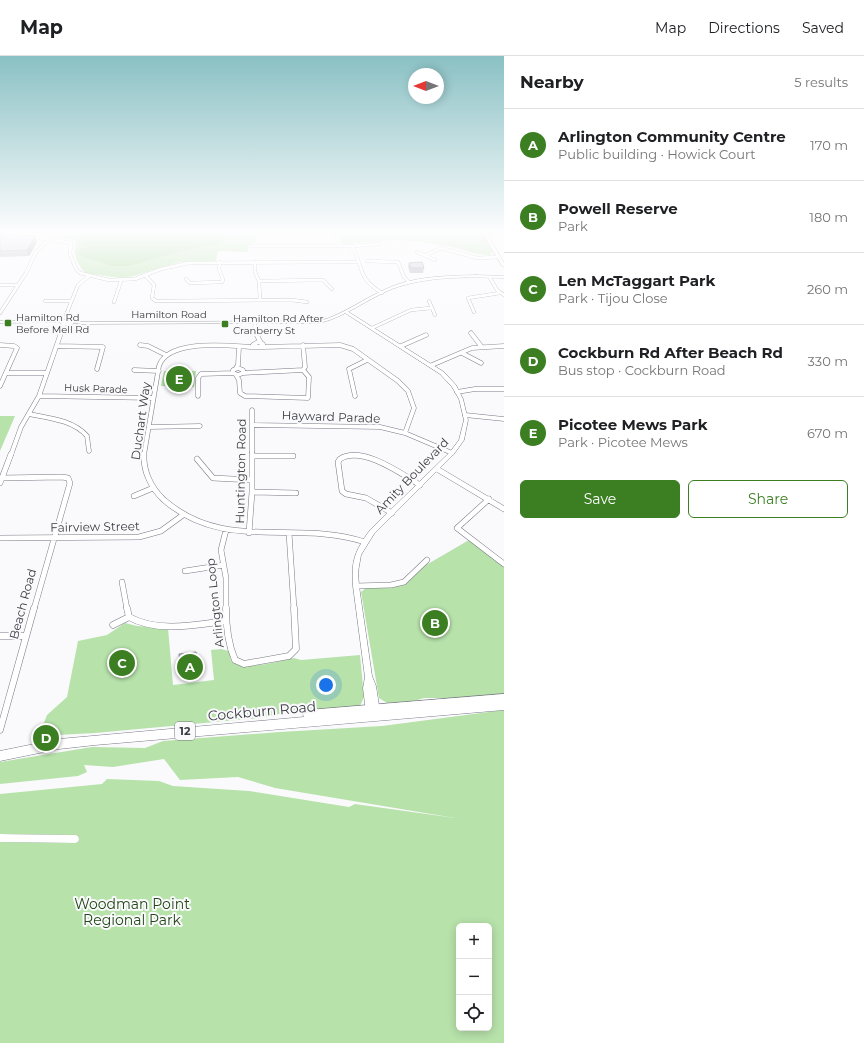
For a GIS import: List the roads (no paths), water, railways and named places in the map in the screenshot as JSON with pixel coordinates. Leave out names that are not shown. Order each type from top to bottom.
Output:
[{"type":"main road","name":"Hamilton Road","points":[[0,322],[306,322],[324,320],[337,316],[382,293],[409,282],[432,278]]},
{"type":"main road","name":"Cockburn Road","points":[[0,756],[59,744],[504,699]]},
{"type":"main road","name":"Cockburn Road","points":[[0,752],[67,740],[373,712],[504,704]]},
{"type":"street","points":[[0,313],[22,278]]},
{"type":"street","points":[[66,315],[78,285],[87,278]]},
{"type":"street","points":[[103,278],[121,281],[133,278]]},
{"type":"street","points":[[148,278],[154,285],[152,298],[156,301],[260,300],[307,302]]},
{"type":"street","points":[[186,279],[190,283],[222,282],[222,278]]},
{"type":"street","points":[[258,278],[260,300]]},
{"type":"street","points":[[363,278],[382,293]]},
{"type":"street","points":[[405,278],[409,282]]},
{"type":"street","points":[[490,278],[502,294]]},
{"type":"street","points":[[259,281],[323,280],[332,289]]},
{"type":"street","points":[[114,302],[121,281]]},
{"type":"street","points":[[0,285],[17,285]]},
{"type":"street","points":[[474,312],[468,298],[502,294]]},
{"type":"street","points":[[45,301],[71,301]]},
{"type":"street","points":[[429,301],[435,315]]},
{"type":"street","points":[[372,328],[411,310],[431,308]]},
{"type":"street","name":"Amity Boulevard","points":[[344,312],[432,366],[448,380],[458,392],[465,415],[463,435],[452,453],[365,542],[358,555],[355,572],[356,586],[368,676],[372,686],[373,712]]},
{"type":"street","points":[[0,483],[21,427],[39,396],[67,323]]},
{"type":"street","points":[[252,323],[262,345]]},
{"type":"street","points":[[252,323],[256,338],[254,345]]},
{"type":"street","points":[[471,333],[481,346]]},
{"type":"street","points":[[401,346],[426,334]]},
{"type":"street","points":[[0,345],[14,346],[17,348],[0,386]]},
{"type":"street","points":[[140,345],[148,346],[166,355],[184,348],[244,347],[254,345]]},
{"type":"street","points":[[254,345],[258,349],[262,345],[343,345],[351,348],[398,381],[408,391],[414,408],[404,433]]},
{"type":"street","points":[[303,345],[305,367],[303,370]]},
{"type":"street","points":[[58,346],[103,347],[97,369]]},
{"type":"street","points":[[432,366],[462,352],[481,346],[504,346]]},
{"type":"street","points":[[238,347],[240,393],[245,396],[308,398],[308,377],[303,370]]},
{"type":"street","points":[[462,352],[481,363]]},
{"type":"street","name":"Duchart Way","points":[[166,355],[160,363],[158,371],[144,462],[153,488],[165,501],[183,514],[226,530],[249,533],[329,533],[365,542]]},
{"type":"street","points":[[355,396],[349,369],[367,360]]},
{"type":"street","points":[[134,370],[158,371]]},
{"type":"street","points":[[198,396],[199,375],[238,371],[303,370]]},
{"type":"street","points":[[6,373],[47,373]]},
{"type":"street","points":[[458,392],[475,389],[504,389]]},
{"type":"street","name":"Husk Parade","points":[[39,396],[153,398]]},
{"type":"street","name":"Huntington Road","points":[[249,533],[253,456],[252,410]]},
{"type":"street","points":[[29,414],[63,422],[77,428],[87,436],[90,443],[89,451]]},
{"type":"street","points":[[465,415],[504,419]]},
{"type":"street","name":"Hayward Parade","points":[[252,425],[373,426],[404,433],[452,453]]},
{"type":"street","points":[[149,427],[200,426]]},
{"type":"street","points":[[253,456],[293,456]]},
{"type":"street","points":[[392,513],[370,500],[342,491],[338,462],[340,458],[344,456],[375,458],[420,485]]},
{"type":"street","points":[[197,459],[213,478],[252,480]]},
{"type":"street","points":[[437,469],[504,509]]},
{"type":"street","name":"Beach Road","points":[[0,730],[69,485],[68,478],[62,477],[2,478]]},
{"type":"street","points":[[134,496],[153,488]]},
{"type":"street","points":[[252,492],[296,493]]},
{"type":"street","points":[[489,499],[457,528],[504,564]]},
{"type":"street","name":"Fairview Street","points":[[0,538],[145,536],[166,529],[183,514]]},
{"type":"street","name":"Arlington Loop","points":[[226,530],[221,543],[226,590],[226,621],[232,653],[235,660],[244,664],[289,656],[296,649],[289,533]]},
{"type":"street","points":[[356,586],[391,586],[404,582],[427,560]]},
{"type":"street","points":[[185,571],[224,565]]},
{"type":"street","points":[[122,582],[129,617],[137,622],[177,627],[226,621]]},
{"type":"street","points":[[113,625],[129,617]]},
{"type":"street","points":[[0,636],[26,636]]},
{"type":"street","points":[[0,838],[75,839]]},
{"type":"place","name":"Hamilton Rd Before Mell Rd","points":[[8,323]]},
{"type":"place","name":"Hamilton Rd After Cranberry St","points":[[225,324]]},
{"type":"place","name":"Picotee Mews Park","points":[[179,379]]},
{"type":"place","name":"Powell Reserve","points":[[435,623]]},
{"type":"place","name":"Len McTaggart Park","points":[[122,663]]},
{"type":"place","name":"Arlington Community Centre","points":[[190,667]]},
{"type":"place","name":"Cockburn Rd After Beach Rd","points":[[46,738]]},
{"type":"park label","name":"Woodman Point Regional Park","points":[[132,912]]}]
